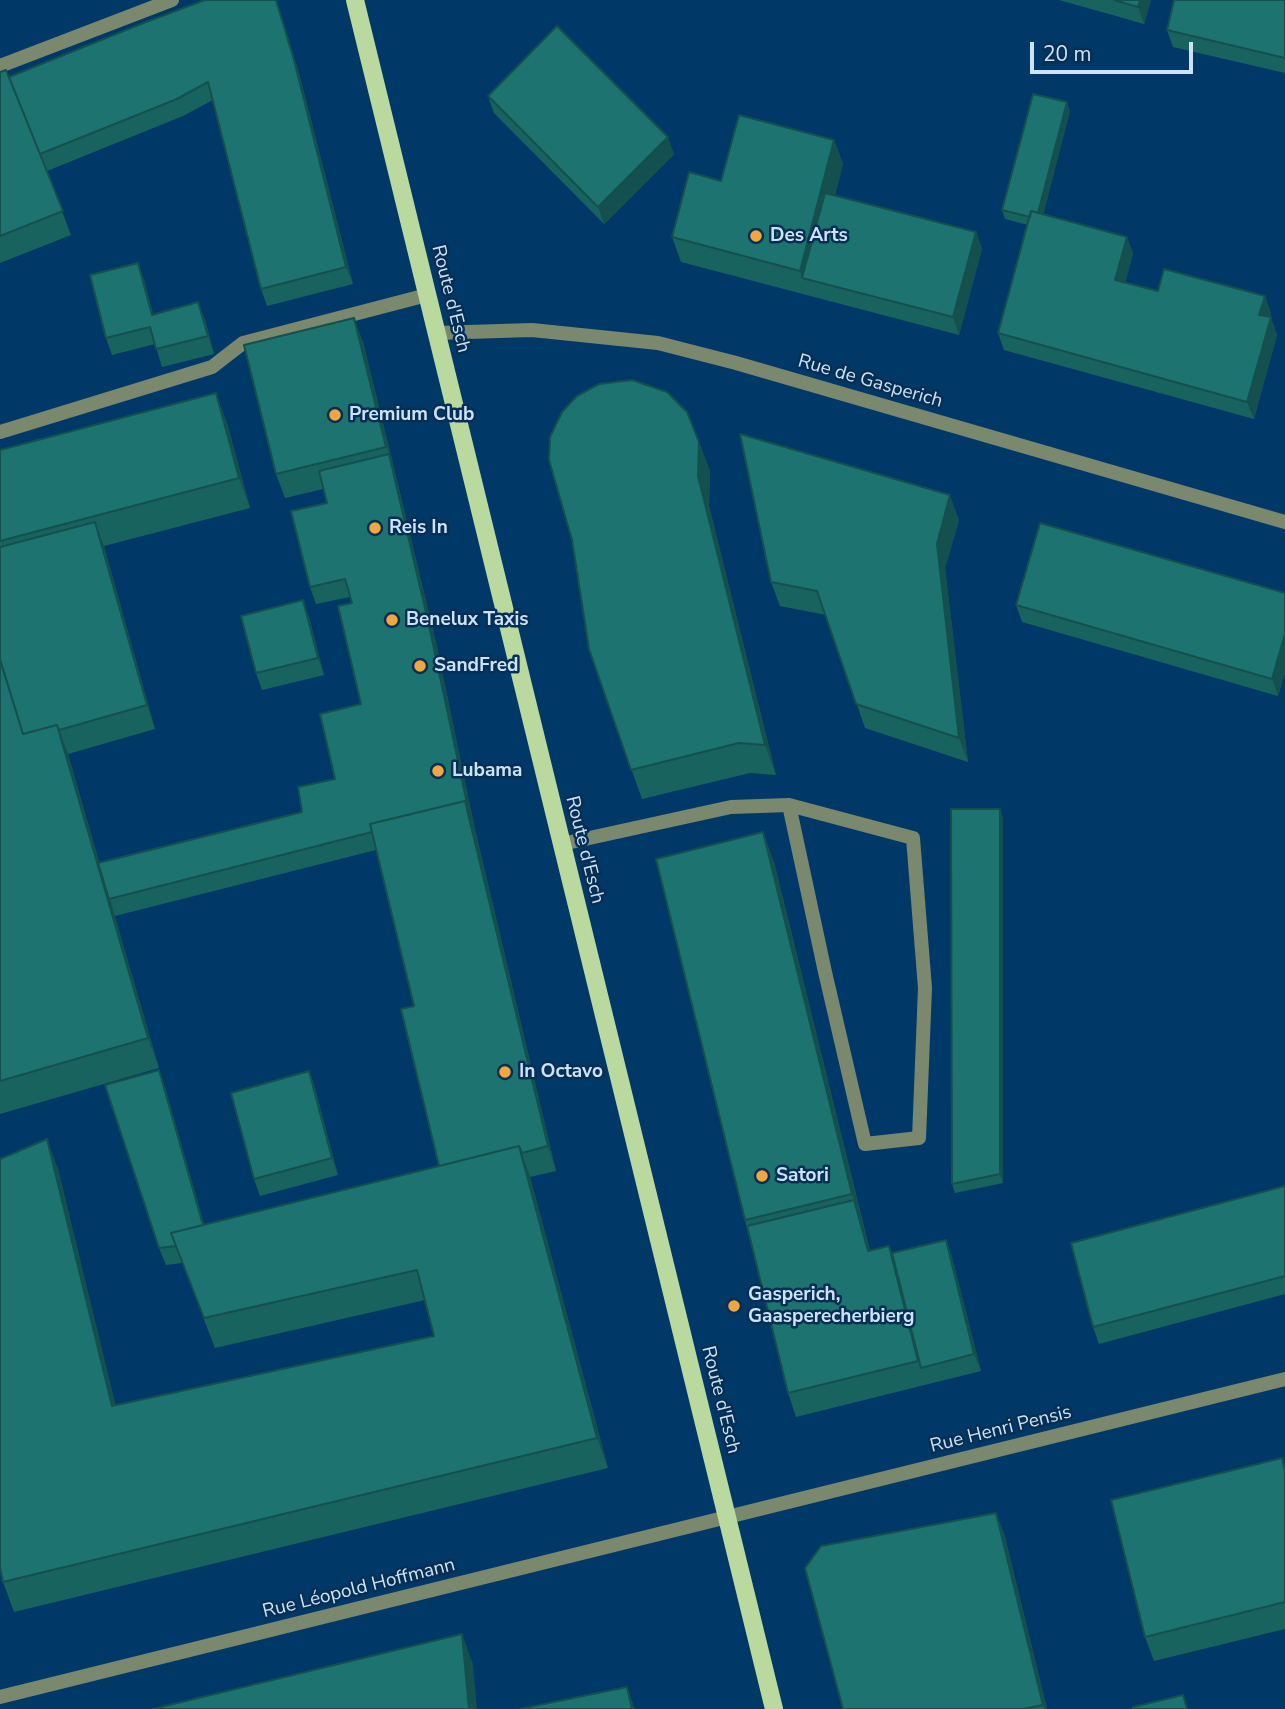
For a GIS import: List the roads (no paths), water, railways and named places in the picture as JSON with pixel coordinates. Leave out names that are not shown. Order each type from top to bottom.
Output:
[{"type":"main road","name":"Route d'Esch","points":[[355,0],[774,1709]]},
{"type":"street","points":[[0,66],[172,0]]},
{"type":"street","points":[[0,432],[212,367],[243,343],[427,295]]},
{"type":"street","name":"Rue de Gasperich","points":[[436,333],[532,330],[658,343],[736,363],[1285,522]]},
{"type":"street","points":[[562,844],[731,807],[789,805],[913,838],[925,988],[919,1138],[865,1144],[789,805]]},
{"type":"street","name":"Rue Henri Pensis","points":[[727,1518],[1285,1379]]},
{"type":"street","name":"Rue Léopold Hoffmann","points":[[0,1697],[727,1518]]},
{"type":"place","name":"Des Arts","points":[[756,236]]},
{"type":"place","name":"Premium Club","points":[[335,415]]},
{"type":"place","name":"Reis In","points":[[375,528]]},
{"type":"place","name":"Benelux Taxis","points":[[392,620]]},
{"type":"place","name":"SandFred","points":[[420,666]]},
{"type":"place","name":"Lubama","points":[[438,771]]},
{"type":"place","name":"In Octavo","points":[[505,1072]]},
{"type":"place","name":"Satori","points":[[762,1176]]},
{"type":"place","name":"Gasperich, Gaasperecherbierg","points":[[734,1306]]}]
